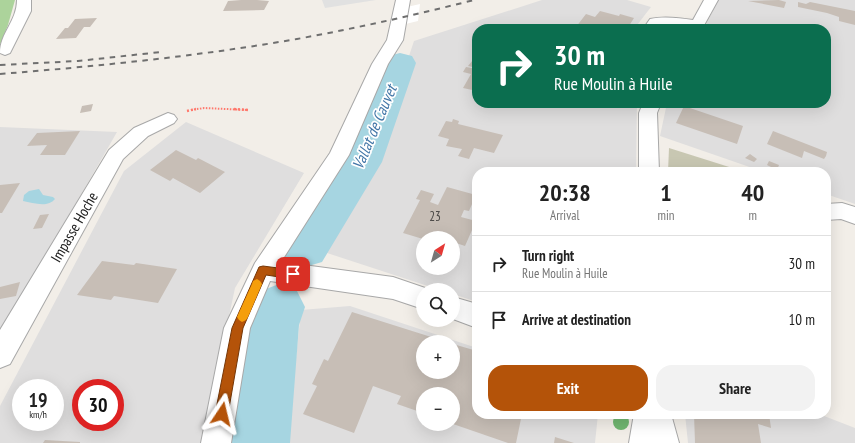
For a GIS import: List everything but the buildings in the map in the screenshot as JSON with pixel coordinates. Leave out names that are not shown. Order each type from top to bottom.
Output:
[{"type":"street","points":[[6,50],[24,11],[24,0]]},
{"type":"street","points":[[216,443],[237,328],[272,271],[339,155],[380,64],[395,40],[402,8],[402,0]]},
{"type":"street","points":[[698,24],[711,0]]},
{"type":"street","points":[[654,24],[655,22],[676,22],[684,24]]},
{"type":"street","points":[[650,108],[648,113],[650,167]]},
{"type":"street","name":"Impasse Hoche","points":[[0,355],[116,155],[141,132],[168,119]]},
{"type":"street","points":[[831,212],[842,211],[855,216]]},
{"type":"street","points":[[272,271],[392,288],[416,296]]},
{"type":"street","points":[[460,310],[472,314]]},
{"type":"street","points":[[644,443],[649,419]]},
{"type":"street","points":[[657,419],[664,443]]},
{"type":"path","points":[[168,119],[184,111],[204,108],[248,110]]},
{"type":"shaded area","points":[[322,0],[376,0],[325,8]]},
{"type":"shaded area","points":[[542,0],[627,0],[651,7],[638,24],[472,24],[472,108],[637,108],[636,167],[472,167],[472,300],[460,296],[460,283],[419,283],[321,251],[374,161],[414,41]]},
{"type":"shaded area","points":[[718,0],[855,0],[855,204],[831,196],[831,167],[750,167],[660,136],[666,108],[831,108],[831,24],[706,24]]},
{"type":"shaded area","points":[[186,122],[304,173],[235,288],[202,443],[0,443],[0,406],[12,383],[12,431],[64,431],[64,379],[14,379],[124,171]]},
{"type":"shaded area","points":[[0,127],[117,132],[0,336]]},
{"type":"shaded area","points":[[669,148],[729,167],[668,167]]},
{"type":"shaded area","points":[[350,306],[438,335],[416,335],[416,379],[460,379],[460,342],[472,346],[472,419],[597,419],[595,443],[287,443],[301,310]]},
{"type":"shaded area","points":[[686,419],[831,419],[855,428],[855,443],[688,443]]},
{"type":"green space","points":[[0,0],[15,0],[8,25],[0,45]]},
{"type":"water","points":[[39,189],[43,195],[53,197],[55,199],[52,202],[44,204],[23,201],[24,195],[29,191]]},
{"type":"pier","points":[[420,4],[418,21],[393,27],[394,10]]},
{"type":"waterway","name":"Vallat de Cauvet","points":[[305,248],[362,162],[400,63]]},
{"type":"waterway","name":"Vallat de Cauvet","points":[[259,443],[272,325],[279,307]]},
{"type":"railway","points":[[0,74],[75,68],[223,51],[364,26],[474,0]]},
{"type":"railway","points":[[0,65],[78,61],[161,52]]},
{"type":"slow traffic","points":[[242,317],[257,284]]},
{"type":"route","points":[[222,414],[237,328],[263,270],[293,274]]}]
